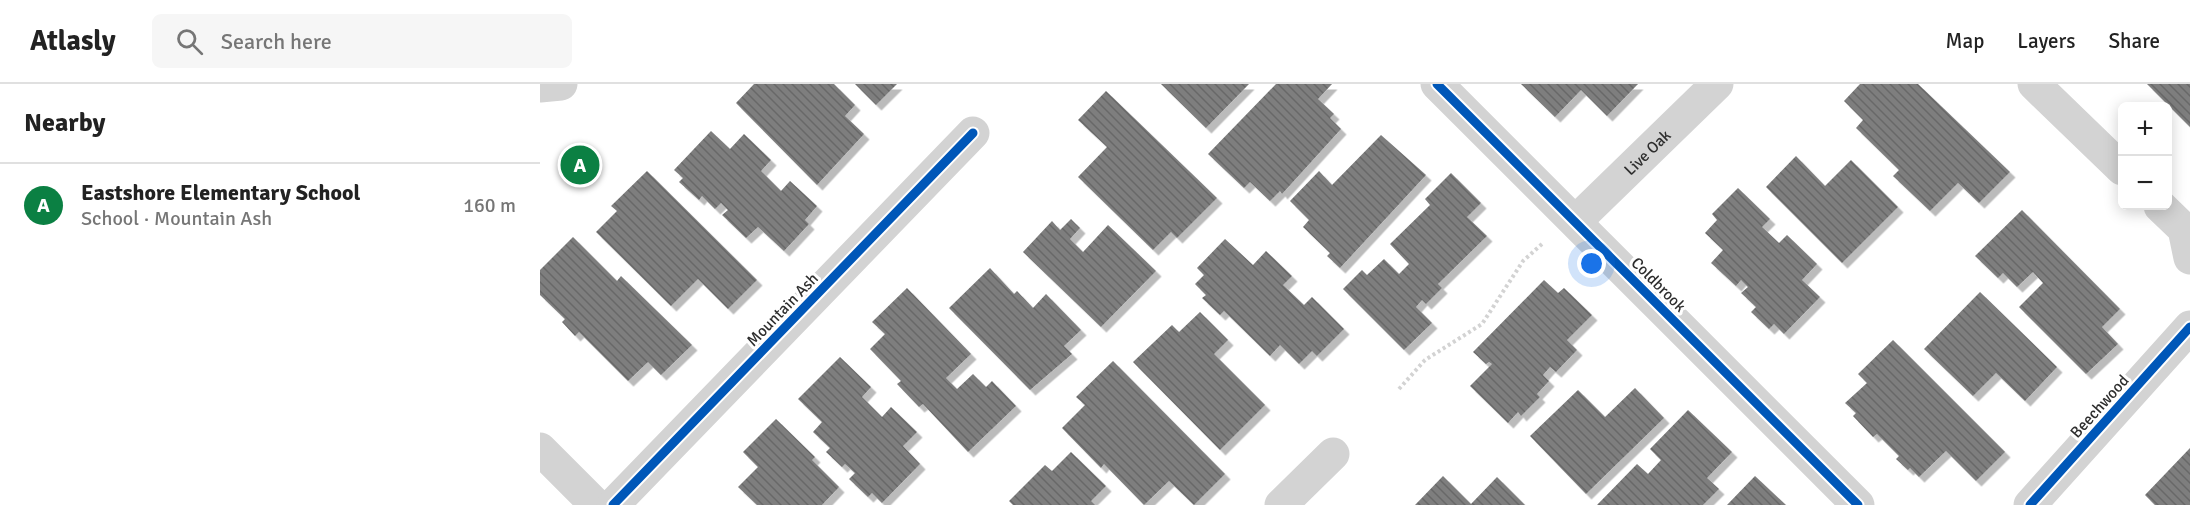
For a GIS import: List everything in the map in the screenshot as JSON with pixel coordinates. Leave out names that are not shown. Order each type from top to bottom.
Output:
[{"type":"street","points":[[540,86],[561,84]]},
{"type":"street","name":"Coldbrook","points":[[1437,84],[1858,505]]},
{"type":"street","name":"Live Oak","points":[[1576,221],[1718,84]]},
{"type":"street","points":[[2034,84],[2118,165]]},
{"type":"street","name":"Mountain Ash","points":[[613,505],[973,133]]},
{"type":"street","points":[[2164,210],[2184,229],[2190,258]]},
{"type":"street","name":"Beechwood","points":[[2030,505],[2190,327]]},
{"type":"street","points":[[540,449],[596,505]]},
{"type":"street","points":[[1281,505],[1334,454]]},
{"type":"path","points":[[1399,389],[1425,360],[1482,324],[1523,261],[1545,241]]},
{"type":"building","points":[[754,84],[834,84],[855,105],[845,116],[864,134],[817,185],[736,103]]},
{"type":"building","points":[[855,84],[897,84],[876,105]]},
{"type":"building","points":[[1161,84],[1249,84],[1206,128]]},
{"type":"building","points":[[1276,84],[1332,84],[1318,99],[1334,114],[1330,118],[1341,129],[1282,194],[1280,191],[1270,201],[1250,182],[1244,188],[1208,154]]},
{"type":"building","points":[[1521,84],[1638,84],[1607,116],[1581,90],[1555,117]]},
{"type":"building","points":[[1860,84],[1918,84],[2010,172],[1979,203],[1958,183],[1930,211],[1893,176],[1899,170],[1856,128],[1863,120],[1844,101]]},
{"type":"building","points":[[2147,84],[2190,84],[2190,127],[2172,109],[2172,102],[2165,102]]},
{"type":"building","points":[[1106,91],[1217,198],[1177,238],[1171,232],[1153,250],[1078,177],[1107,147],[1078,120]]},
{"type":"building","points":[[711,131],[730,149],[744,134],[771,160],[761,171],[781,191],[790,181],[817,206],[805,220],[809,224],[784,251],[758,227],[746,238],[722,215],[728,210],[721,203],[715,209],[702,196],[699,200],[679,182],[683,178],[674,170]]},
{"type":"building","points":[[1381,135],[1426,175],[1340,268],[1327,256],[1330,253],[1303,227],[1309,220],[1290,201],[1319,171],[1332,185]]},
{"type":"building","points":[[1796,156],[1825,186],[1851,160],[1898,207],[1842,263],[1766,187]]},
{"type":"building","points":[[647,171],[757,280],[728,309],[698,279],[671,306],[596,232],[617,211],[611,206]]},
{"type":"building","points":[[1451,173],[1481,203],[1467,217],[1487,236],[1438,284],[1442,288],[1426,304],[1422,300],[1416,307],[1432,323],[1404,350],[1343,289],[1362,270],[1367,275],[1384,259],[1399,274],[1409,264],[1390,244],[1430,205],[1425,199]]},
{"type":"building","points":[[1738,188],[1770,219],[1762,227],[1779,243],[1787,235],[1817,264],[1802,280],[1820,297],[1784,334],[1774,324],[1769,329],[1751,312],[1756,307],[1741,293],[1748,287],[1741,280],[1736,286],[1711,263],[1723,250],[1705,233],[1717,220],[1712,214]]},
{"type":"building","points":[[2022,210],[2120,309],[2102,327],[2118,344],[2086,374],[2019,307],[2043,283],[2033,272],[2017,287],[2003,273],[1998,278],[1975,256]]},
{"type":"building","points":[[1071,219],[1080,228],[1070,239],[1083,252],[1108,225],[1156,271],[1101,327],[1023,252],[1052,221],[1060,230]]},
{"type":"building","points":[[573,237],[617,281],[621,276],[692,345],[661,375],[648,362],[628,381],[579,332],[575,336],[562,322],[565,319],[540,295],[540,270]]},
{"type":"building","points":[[1225,239],[1253,265],[1266,251],[1292,276],[1283,285],[1304,305],[1312,297],[1344,329],[1317,356],[1312,351],[1299,364],[1280,345],[1270,356],[1224,311],[1220,315],[1202,298],[1206,295],[1195,284],[1204,275],[1197,268]]},
{"type":"building","points":[[990,268],[1014,294],[1017,291],[1033,308],[1046,294],[1081,330],[1064,346],[1072,354],[1030,390],[949,308]]},
{"type":"building","points":[[1544,280],[1558,293],[1564,288],[1592,315],[1567,340],[1577,350],[1556,372],[1550,367],[1543,375],[1549,381],[1537,394],[1540,397],[1521,416],[1518,412],[1508,423],[1470,386],[1492,364],[1489,362],[1486,364],[1473,352]]},
{"type":"building","points":[[907,288],[971,354],[946,378],[957,389],[973,374],[986,387],[992,381],[1016,406],[968,452],[923,404],[919,407],[897,384],[901,381],[870,349],[885,334],[872,322]]},
{"type":"building","points":[[1980,292],[2057,367],[2025,401],[1996,373],[1973,396],[1924,349]]},
{"type":"building","points":[[1200,312],[1228,340],[1214,354],[1265,405],[1220,450],[1133,362],[1172,325],[1179,332]]},
{"type":"building","points":[[1893,340],[2005,452],[1976,481],[1946,451],[1919,477],[1896,459],[1899,456],[1877,434],[1873,437],[1853,416],[1856,413],[1845,403],[1867,383],[1858,374]]},
{"type":"building","points":[[840,357],[871,387],[862,397],[882,417],[891,407],[917,432],[903,446],[920,464],[882,503],[872,493],[868,497],[849,479],[855,473],[845,464],[842,467],[826,452],[830,448],[813,432],[822,422],[798,399]]},
{"type":"building","points":[[1113,361],[1225,474],[1194,505],[1169,481],[1144,505],[1104,464],[1101,468],[1062,428],[1085,405],[1076,397]]},
{"type":"building","points":[[1635,388],[1664,418],[1586,494],[1530,436],[1578,390],[1605,417]]},
{"type":"building","points":[[1688,410],[1732,452],[1707,478],[1719,489],[1703,505],[1597,505],[1637,464],[1648,474],[1661,460],[1650,449]]},
{"type":"building","points":[[776,419],[815,457],[812,460],[839,487],[822,505],[757,505],[738,487],[758,467],[743,452]]},
{"type":"building","points":[[2190,448],[2190,505],[2155,505],[2145,495]]},
{"type":"building","points":[[1071,452],[1106,486],[1091,501],[1095,505],[1013,505],[1009,501],[1045,465],[1052,471]]},
{"type":"building","points":[[1443,476],[1471,504],[1497,477],[1525,505],[1415,505]]},
{"type":"building","points":[[1755,476],[1786,505],[1727,505]]},
{"type":"cycle path","points":[[1437,84],[1858,505]]},
{"type":"cycle path","points":[[613,505],[973,133]]},
{"type":"cycle path","points":[[2030,505],[2190,327]]},
{"type":"place","name":"Eastshore Elementary School","points":[[580,165]]}]
